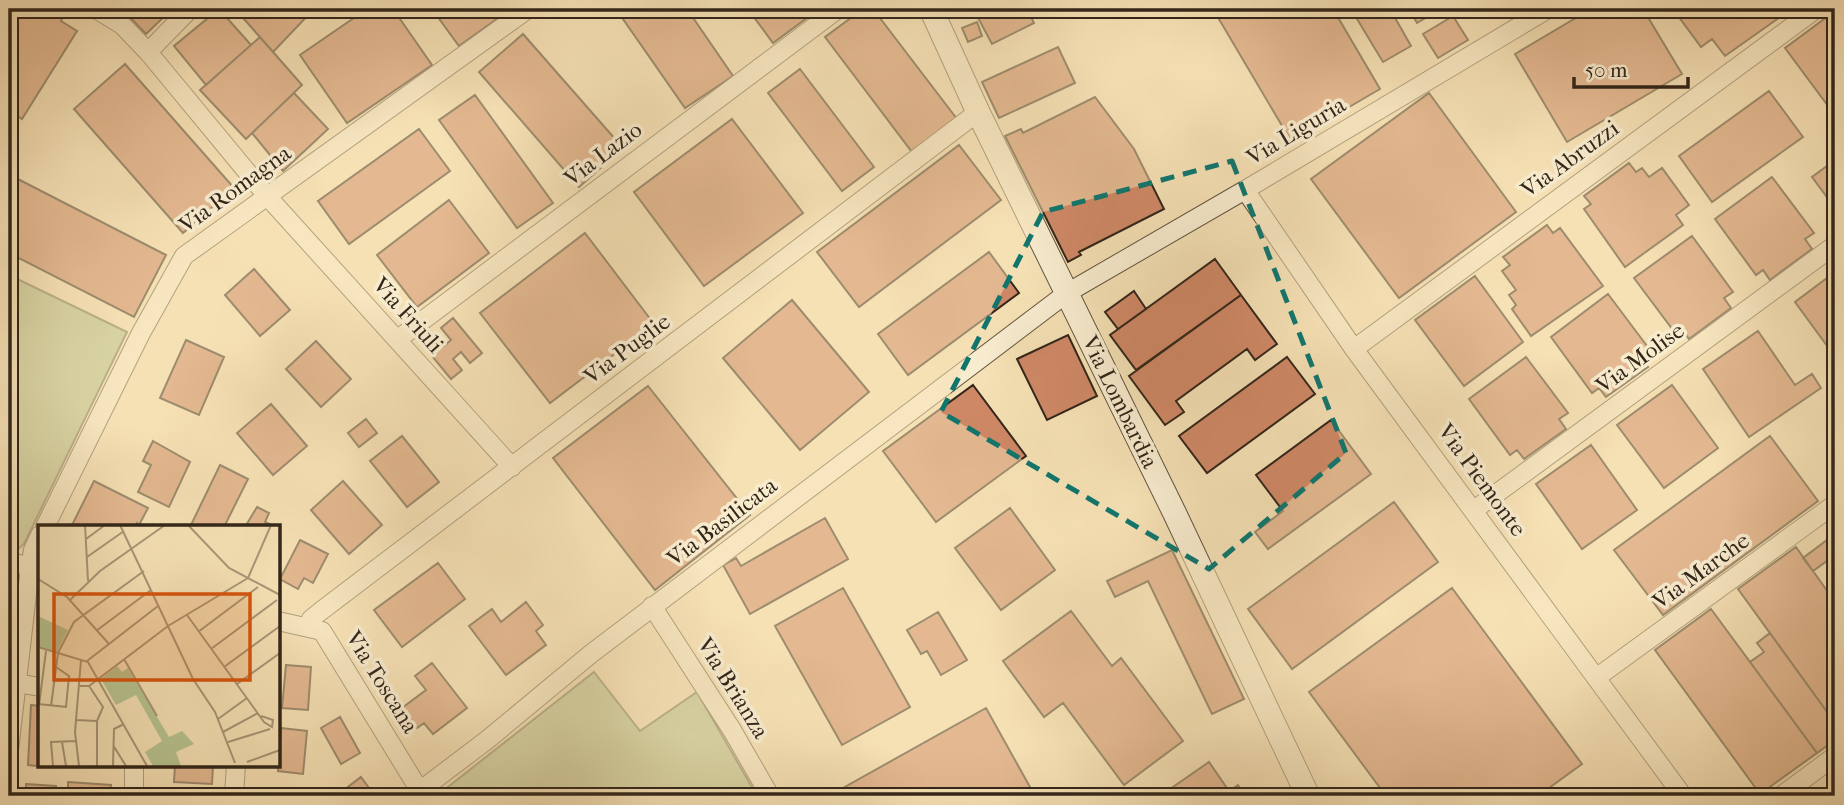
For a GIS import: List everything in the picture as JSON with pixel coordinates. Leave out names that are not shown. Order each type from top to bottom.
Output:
[{"type":"street","name":"Via Friuli","points":[[96,9],[122,25],[148,52],[267,196],[512,467]]},
{"type":"street","points":[[148,52],[190,9]]},
{"type":"street","name":"Via Romagna","points":[[45,525],[141,332],[184,256],[528,9]]},
{"type":"street","name":"Via Lazio","points":[[398,339],[838,9]]},
{"type":"street","name":"Via Lombardia","points":[[931,9],[978,112],[1308,796]]},
{"type":"street","name":"Via Liguria","points":[[1067,293],[1548,9]]},
{"type":"street","name":"Via Abruzzi","points":[[1354,349],[1816,9]]},
{"type":"street","name":"Via Puglie","points":[[308,627],[311,619],[978,112]]},
{"type":"street","name":"Via Piemonte","points":[[1245,190],[1354,349],[1683,796]]},
{"type":"street","name":"Via Molise","points":[[1474,510],[1835,245]]},
{"type":"street","name":"Via Basilicata","points":[[419,794],[652,607],[1067,293]]},
{"type":"street","name":"Via Marche","points":[[1596,678],[1835,504]]},
{"type":"street","points":[[9,750],[16,683],[35,569],[33,550],[38,540]]},
{"type":"street","points":[[9,561],[35,569]]},
{"type":"street","name":"Via Brianza","points":[[652,607],[733,730],[770,796]]},
{"type":"street","name":"Via Toscana","points":[[280,621],[322,631],[419,794]]},
{"type":"street","points":[[16,683],[38,687]]},
{"type":"street","points":[[1781,796],[1835,757]]},
{"type":"street","points":[[134,766],[134,796]]},
{"type":"street","points":[[234,796],[236,766]]},
{"type":"highlighted area","points":[[1232,161],[1346,453],[1209,569],[941,412],[1043,212]]},
{"type":"green space","points":[[9,275],[127,332],[24,544],[17,550],[9,548]]},
{"type":"green space","points":[[594,672],[640,731],[697,692],[757,796],[439,794]]},
{"type":"building","points":[[9,9],[67,9],[61,21],[77,31],[22,119],[9,110]]},
{"type":"building","points":[[122,9],[172,9],[146,34]]},
{"type":"building","points":[[219,9],[251,45],[206,85],[174,46]]},
{"type":"building","points":[[314,9],[273,52],[237,11]]},
{"type":"building","points":[[367,9],[393,9],[432,65],[347,123],[300,55]]},
{"type":"building","points":[[432,9],[511,9],[459,46]]},
{"type":"building","points":[[616,9],[687,9],[733,76],[685,108]]},
{"type":"building","points":[[748,9],[819,9],[773,43]]},
{"type":"building","points":[[863,9],[873,9],[957,119],[912,152],[825,37]]},
{"type":"building","points":[[987,9],[1027,9],[1034,23],[992,44],[976,14]]},
{"type":"building","points":[[1213,9],[1333,9],[1380,89],[1291,141]]},
{"type":"building","points":[[1351,9],[1390,9],[1411,46],[1383,62]]},
{"type":"building","points":[[1409,9],[1441,9],[1417,23]]},
{"type":"building","points":[[1591,9],[1643,9],[1682,74],[1567,142],[1515,54]]},
{"type":"building","points":[[1673,9],[1778,9],[1783,15],[1725,56],[1712,39],[1701,47]]},
{"type":"building","points":[[1835,11],[1835,113],[1834,114],[1785,48]]},
{"type":"building","points":[[1453,16],[1468,40],[1438,58],[1423,34]]},
{"type":"building","points":[[977,22],[982,36],[968,42],[962,28]]},
{"type":"building","points":[[523,34],[623,148],[579,187],[479,72]]},
{"type":"building","points":[[260,37],[302,85],[246,139],[200,90]]},
{"type":"building","points":[[1058,47],[1075,83],[999,118],[982,82]]},
{"type":"building","points":[[125,64],[234,188],[183,233],[74,109]]},
{"type":"building","points":[[800,69],[874,167],[842,191],[768,93]]},
{"type":"building","points":[[1769,91],[1803,137],[1712,202],[1679,156]]},
{"type":"building","points":[[294,93],[328,129],[283,171],[252,133]]},
{"type":"building","points":[[1429,93],[1516,212],[1399,298],[1311,179]]},
{"type":"building","points":[[475,95],[553,203],[517,228],[439,120]]},
{"type":"building","points":[[1095,97],[1134,149],[1164,209],[1079,252],[1081,255],[1068,262],[1005,136],[1021,129],[1023,133]]},
{"type":"building","points":[[732,119],[803,213],[704,286],[634,192]]},
{"type":"building","points":[[419,129],[450,171],[349,244],[318,201]]},
{"type":"building","points":[[959,145],[1001,200],[859,307],[817,252]]},
{"type":"building","points":[[1835,160],[1835,208],[1812,177]]},
{"type":"building","points":[[1629,163],[1636,172],[1642,168],[1649,177],[1662,168],[1689,205],[1676,215],[1683,225],[1625,267],[1584,209],[1591,204],[1584,196]]},
{"type":"building","points":[[10,175],[166,255],[134,317],[9,253]]},
{"type":"building","points":[[1772,177],[1814,233],[1805,239],[1812,249],[1770,280],[1763,270],[1756,275],[1715,219]]},
{"type":"building","points":[[449,200],[489,253],[417,307],[377,255]]},
{"type":"building","points":[[1547,225],[1553,233],[1560,228],[1603,286],[1531,336],[1512,309],[1516,305],[1509,295],[1516,290],[1502,271],[1510,265],[1503,257]]},
{"type":"building","points":[[585,233],[654,324],[550,403],[480,313]]},
{"type":"building","points":[[1692,236],[1733,292],[1724,298],[1731,308],[1689,339],[1682,329],[1676,334],[1634,278]]},
{"type":"building","points":[[989,252],[1019,293],[908,375],[878,334]]},
{"type":"building","points":[[1215,259],[1241,295],[1136,370],[1110,335]]},
{"type":"building","points":[[254,269],[290,310],[260,336],[225,295]]},
{"type":"building","points":[[1835,272],[1835,352],[1833,354],[1795,302]]},
{"type":"building","points":[[1475,276],[1523,342],[1464,386],[1415,320]]},
{"type":"building","points":[[1134,291],[1146,309],[1118,329],[1105,312]]},
{"type":"building","points":[[1608,294],[1650,350],[1641,357],[1648,367],[1606,397],[1599,388],[1592,393],[1551,337]]},
{"type":"building","points":[[1241,295],[1277,344],[1255,360],[1247,349],[1176,401],[1184,412],[1165,425],[1129,376]]},
{"type":"building","points":[[792,300],[869,392],[800,450],[723,358]]},
{"type":"building","points":[[453,318],[482,353],[470,363],[461,352],[453,359],[462,370],[451,379],[422,344],[434,334],[444,346],[451,340],[441,328]]},
{"type":"building","points":[[1758,331],[1795,385],[1812,374],[1821,388],[1749,437],[1703,369]]},
{"type":"building","points":[[1068,335],[1097,396],[1047,420],[1017,359]]},
{"type":"building","points":[[186,340],[224,357],[199,415],[160,398]]},
{"type":"building","points":[[316,341],[351,379],[321,407],[286,369]]},
{"type":"building","points":[[1287,357],[1315,394],[1207,473],[1179,436]]},
{"type":"building","points":[[1526,357],[1568,413],[1559,419],[1566,429],[1524,459],[1517,450],[1510,455],[1469,399]]},
{"type":"building","points":[[973,385],[1026,456],[936,522],[883,451]]},
{"type":"building","points":[[1672,385],[1718,448],[1664,488],[1617,425]]},
{"type":"building","points":[[648,386],[750,515],[655,590],[553,458]]},
{"type":"building","points":[[271,404],[307,446],[273,475],[237,433]]},
{"type":"building","points":[[366,419],[377,433],[359,447],[348,433]]},
{"type":"building","points":[[1331,420],[1371,474],[1268,549],[1255,532],[1283,511],[1256,475]]},
{"type":"building","points":[[402,436],[439,482],[407,507],[370,461]]},
{"type":"building","points":[[1770,436],[1818,501],[1663,615],[1614,550]]},
{"type":"building","points":[[153,441],[190,462],[169,507],[138,492],[151,465],[143,461]]},
{"type":"building","points":[[1591,445],[1637,510],[1582,549],[1536,484]]},
{"type":"building","points":[[220,465],[248,479],[225,525],[191,525]]},
{"type":"building","points":[[94,481],[148,508],[139,525],[72,525]]},
{"type":"building","points":[[343,481],[382,525],[349,554],[311,510]]},
{"type":"building","points":[[1394,502],[1438,562],[1292,669],[1248,609]]},
{"type":"building","points":[[257,507],[269,513],[265,522],[272,525],[246,525]]},
{"type":"building","points":[[1010,508],[1055,570],[1001,610],[955,548]]},
{"type":"building","points":[[825,518],[848,559],[750,614],[723,565],[736,558],[741,566]]},
{"type":"building","points":[[1835,534],[1835,555],[1813,571],[1803,558]]},
{"type":"building","points":[[300,540],[328,554],[313,583],[304,578],[298,589],[280,579]]},
{"type":"building","points":[[1796,547],[1835,602],[1835,723],[1738,589]]},
{"type":"building","points":[[1172,550],[1244,699],[1212,714],[1148,581],[1115,597],[1107,581]]},
{"type":"building","points":[[438,563],[465,599],[402,647],[374,610]]},
{"type":"building","points":[[843,588],[910,707],[842,745],[775,626]]},
{"type":"building","points":[[1452,588],[1582,764],[1538,796],[1386,796],[1309,692]]},
{"type":"building","points":[[526,602],[543,625],[536,631],[546,645],[506,675],[469,626],[492,609],[501,622]]},
{"type":"building","points":[[1711,609],[1817,753],[1760,794],[1655,650]]},
{"type":"building","points":[[1071,611],[1112,666],[1121,658],[1183,741],[1124,785],[1063,703],[1044,717],[1003,661]]},
{"type":"building","points":[[938,612],[967,660],[941,675],[927,651],[921,654],[907,630]]},
{"type":"building","points":[[1770,633],[1835,723],[1835,740],[1817,753],[1750,662],[1764,652],[1757,643]]},
{"type":"building","points":[[432,663],[467,708],[433,734],[424,723],[417,728],[402,708],[426,690],[415,676]]},
{"type":"building","points":[[286,665],[311,667],[308,710],[282,708]]},
{"type":"building","points":[[31,705],[38,706],[38,766],[47,767],[28,765]]},
{"type":"building","points":[[986,708],[1035,796],[836,796],[834,793]]},
{"type":"building","points":[[340,717],[360,753],[341,764],[321,728]]},
{"type":"building","points":[[281,728],[307,731],[303,774],[278,771]]},
{"type":"building","points":[[1209,762],[1229,791],[1238,785],[1246,796],[1160,796]]},
{"type":"building","points":[[175,766],[213,766],[212,784],[174,782]]},
{"type":"building","points":[[361,777],[374,795],[336,796]]},
{"type":"building","points":[[68,782],[111,785],[110,795],[68,792]]},
{"type":"building","points":[[26,784],[56,786],[55,796],[26,796]]}]
